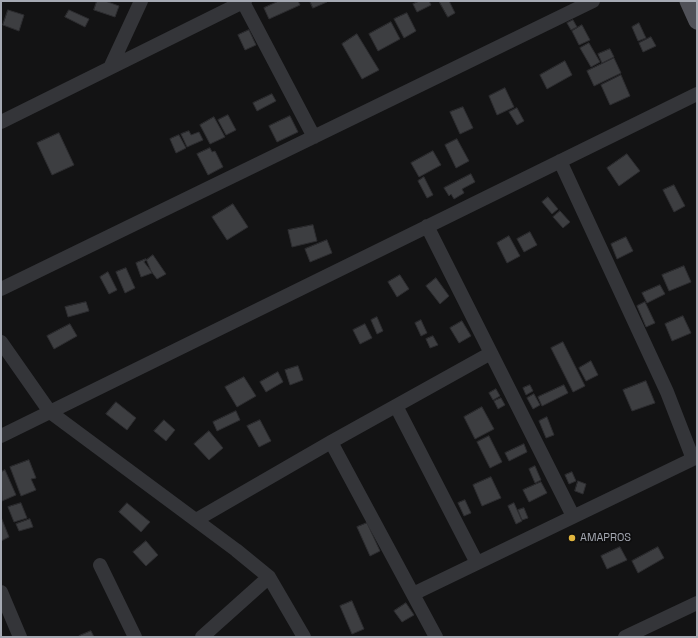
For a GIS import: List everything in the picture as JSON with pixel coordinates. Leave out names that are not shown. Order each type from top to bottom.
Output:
[{"type":"main road","points":[[688,1],[697,21]]},
{"type":"street","points":[[110,68],[141,1]]},
{"type":"street","points":[[1,289],[593,1]]},
{"type":"street","points":[[1,122],[244,2],[314,137]]},
{"type":"street","points":[[1,436],[697,94]]},
{"type":"street","points":[[412,594],[695,458],[667,392],[560,161]]},
{"type":"street","points":[[427,226],[573,516]]},
{"type":"street","points":[[1,342],[50,412],[196,520],[269,577],[304,637]]},
{"type":"street","points":[[196,520],[331,442],[491,353]]},
{"type":"street","points":[[396,406],[477,563]]},
{"type":"street","points":[[331,442],[436,637]]},
{"type":"street","points":[[100,565],[135,637]]},
{"type":"street","points":[[202,637],[269,577]]},
{"type":"street","points":[[1,592],[20,637]]},
{"type":"street","points":[[625,637],[697,603]]},
{"type":"building","points":[[97,1],[105,1],[119,6],[115,17],[94,10]]},
{"type":"building","points":[[279,1],[298,1],[300,5],[269,19],[264,8]]},
{"type":"building","points":[[310,1],[327,1],[327,2],[313,8]]},
{"type":"building","points":[[420,1],[429,1],[431,5],[417,12],[413,4]]},
{"type":"building","points":[[439,1],[449,1],[455,13],[448,17]]},
{"type":"building","points":[[8,10],[24,15],[19,31],[3,25]]},
{"type":"building","points":[[69,10],[89,19],[85,27],[65,17]]},
{"type":"building","points":[[407,13],[416,31],[404,38],[394,19]]},
{"type":"building","points":[[573,20],[577,27],[571,30],[567,23]]},
{"type":"building","points":[[391,22],[400,39],[378,51],[369,34]]},
{"type":"building","points":[[639,23],[646,38],[638,41],[632,27]]},
{"type":"building","points":[[582,25],[590,40],[579,45],[572,31]]},
{"type":"building","points":[[249,30],[256,45],[245,50],[238,35]]},
{"type":"building","points":[[357,34],[379,70],[362,79],[342,44]]},
{"type":"building","points":[[651,37],[656,46],[643,52],[639,43]]},
{"type":"building","points":[[589,43],[600,62],[591,67],[580,48]]},
{"type":"building","points":[[610,49],[614,57],[602,63],[598,54]]},
{"type":"building","points":[[614,58],[621,73],[594,86],[587,71]]},
{"type":"building","points":[[565,61],[572,75],[547,89],[540,75]]},
{"type":"building","points":[[621,75],[630,96],[610,105],[601,85]]},
{"type":"building","points":[[505,88],[514,107],[497,115],[489,96]]},
{"type":"building","points":[[272,94],[276,101],[257,111],[253,103]]},
{"type":"building","points":[[463,107],[473,128],[460,134],[450,112]]},
{"type":"building","points":[[517,108],[524,121],[517,125],[509,112]]},
{"type":"building","points":[[228,115],[236,130],[226,135],[218,120]]},
{"type":"building","points":[[290,116],[298,132],[277,142],[269,126]]},
{"type":"building","points":[[214,117],[225,137],[210,144],[200,125]]},
{"type":"building","points":[[189,131],[191,135],[199,132],[203,140],[187,147],[181,134]]},
{"type":"building","points":[[59,133],[74,165],[52,175],[37,143]]},
{"type":"building","points":[[179,135],[186,148],[176,153],[170,139]]},
{"type":"building","points":[[457,139],[469,161],[456,168],[445,145]]},
{"type":"building","points":[[210,148],[212,152],[215,151],[223,167],[208,175],[197,154]]},
{"type":"building","points":[[433,151],[441,165],[419,177],[411,163]]},
{"type":"building","points":[[627,154],[640,171],[619,186],[607,168]]},
{"type":"building","points":[[471,174],[475,182],[462,189],[464,193],[454,199],[451,194],[449,196],[444,188]]},
{"type":"building","points":[[424,177],[433,195],[427,198],[418,181]]},
{"type":"building","points":[[674,185],[685,206],[674,212],[663,190]]},
{"type":"building","points":[[548,197],[558,209],[552,214],[542,202]]},
{"type":"building","points":[[233,204],[248,227],[227,240],[212,217]]},
{"type":"building","points":[[560,211],[570,222],[563,228],[553,217]]},
{"type":"building","points":[[313,225],[317,241],[292,247],[288,230]]},
{"type":"building","points":[[530,232],[537,245],[524,252],[517,239]]},
{"type":"building","points":[[509,236],[520,256],[507,263],[497,243]]},
{"type":"building","points":[[626,237],[633,251],[617,259],[611,244]]},
{"type":"building","points":[[327,240],[332,253],[310,262],[305,249]]},
{"type":"building","points":[[153,255],[166,274],[157,279],[144,262]]},
{"type":"building","points":[[146,259],[152,273],[141,277],[136,263]]},
{"type":"building","points":[[684,266],[691,282],[669,291],[662,275]]},
{"type":"building","points":[[126,268],[135,288],[125,293],[116,272]]},
{"type":"building","points":[[108,272],[117,290],[109,294],[100,277]]},
{"type":"building","points":[[400,275],[409,289],[397,297],[388,282]]},
{"type":"building","points":[[436,278],[449,296],[440,304],[426,286]]},
{"type":"building","points":[[660,285],[665,294],[647,303],[642,293]]},
{"type":"building","points":[[86,302],[89,311],[68,317],[65,307]]},
{"type":"building","points":[[645,302],[655,323],[646,327],[637,306]]},
{"type":"building","points":[[683,316],[691,333],[672,341],[665,324]]},
{"type":"building","points":[[377,317],[383,331],[377,334],[371,320]]},
{"type":"building","points":[[421,320],[427,333],[421,336],[415,323]]},
{"type":"building","points":[[462,321],[471,336],[459,343],[450,328]]},
{"type":"building","points":[[70,324],[77,336],[54,349],[47,336]]},
{"type":"building","points":[[365,324],[372,338],[360,344],[353,330]]},
{"type":"building","points":[[433,336],[438,345],[430,348],[426,339]]},
{"type":"building","points":[[563,342],[585,386],[573,392],[551,348]]},
{"type":"building","points":[[591,361],[598,375],[586,381],[579,368]]},
{"type":"building","points":[[298,366],[303,380],[290,385],[285,370]]},
{"type":"building","points":[[278,372],[283,382],[266,392],[260,382]]},
{"type":"building","points":[[244,377],[256,396],[237,407],[225,387]]},
{"type":"building","points":[[646,381],[655,403],[632,411],[623,390]]},
{"type":"building","points":[[530,385],[533,391],[526,395],[523,388]]},
{"type":"building","points":[[564,385],[568,393],[542,406],[538,397]]},
{"type":"building","points":[[496,389],[500,396],[493,400],[489,393]]},
{"type":"building","points":[[534,394],[540,405],[533,409],[527,398]]},
{"type":"building","points":[[501,398],[505,405],[498,409],[494,401]]},
{"type":"building","points":[[116,402],[136,418],[127,430],[106,414]]},
{"type":"building","points":[[482,407],[494,429],[475,439],[464,417]]},
{"type":"building","points":[[236,411],[240,420],[217,431],[213,422]]},
{"type":"building","points":[[547,417],[554,435],[546,438],[539,421]]},
{"type":"building","points":[[164,420],[175,430],[166,441],[154,431]]},
{"type":"building","points":[[260,420],[271,441],[259,447],[247,426]]},
{"type":"building","points":[[209,431],[223,448],[209,460],[194,444]]},
{"type":"building","points":[[489,436],[502,462],[490,468],[477,442]]},
{"type":"building","points":[[524,444],[527,452],[509,461],[505,453]]},
{"type":"building","points":[[29,460],[36,478],[31,479],[36,490],[21,496],[10,467]]},
{"type":"building","points":[[535,466],[541,480],[535,483],[529,469]]},
{"type":"building","points":[[5,470],[16,495],[2,501],[1,472]]},
{"type":"building","points":[[572,472],[576,481],[569,484],[565,475]]},
{"type":"building","points":[[491,477],[501,498],[482,506],[473,485]]},
{"type":"building","points":[[578,481],[586,484],[583,494],[575,491]]},
{"type":"building","points":[[541,482],[547,493],[529,502],[523,490]]},
{"type":"building","points":[[465,500],[471,513],[464,516],[458,503]]},
{"type":"building","points":[[21,503],[27,518],[14,522],[8,507]]},
{"type":"building","points":[[127,503],[150,522],[141,532],[119,512]]},
{"type":"building","points":[[514,503],[522,521],[516,524],[508,506]]},
{"type":"building","points":[[524,508],[528,518],[522,520],[518,510]]},
{"type":"building","points":[[1,517],[9,537],[1,541]]},
{"type":"building","points":[[30,519],[33,527],[19,531],[16,524]]},
{"type":"building","points":[[367,523],[380,551],[370,556],[357,527]]},
{"type":"building","points":[[146,541],[158,555],[146,566],[133,552]]},
{"type":"building","points":[[620,547],[627,560],[607,569],[601,556]]},
{"type":"building","points":[[658,547],[664,558],[638,573],[632,561]]},
{"type":"building","points":[[352,601],[364,629],[352,634],[340,606]]},
{"type":"building","points":[[406,603],[414,615],[402,622],[394,611]]},
{"type":"building","points":[[91,631],[94,637],[79,637],[79,636]]},
{"type":"place","name":"AMAPROS","points":[[572,538]]}]
